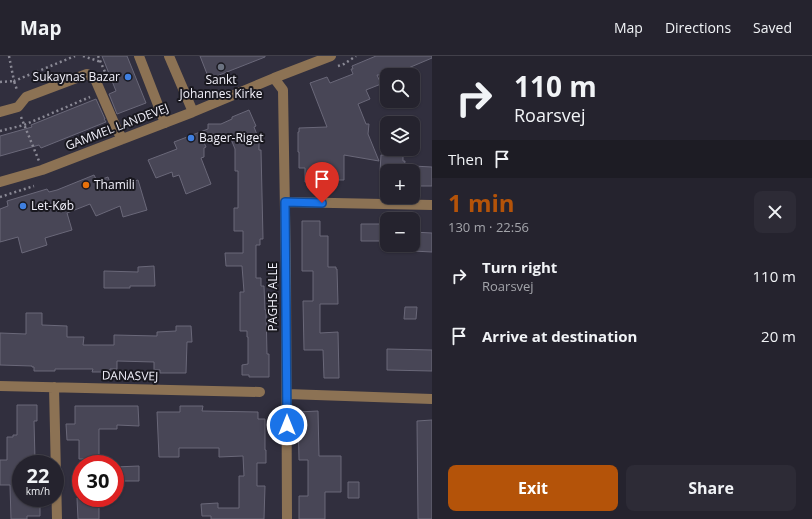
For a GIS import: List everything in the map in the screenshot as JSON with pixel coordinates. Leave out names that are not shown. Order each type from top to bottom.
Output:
[{"type":"street","points":[[139,56],[165,123]]},
{"type":"street","points":[[170,56],[193,112]]},
{"type":"street","name":"GAMMEL LANDEVEJ","points":[[0,182],[42,170],[193,112],[331,56]]},
{"type":"street","points":[[0,112],[20,104],[26,97],[87,74],[95,79],[102,92],[118,132],[123,139]]},
{"type":"street","name":"PAGHS ALLE","points":[[274,78],[283,90],[287,519]]},
{"type":"street","points":[[285,202],[432,205]]},
{"type":"street","name":"DANASVEJ","points":[[0,386],[260,392]]},
{"type":"street","points":[[54,387],[57,519]]},
{"type":"street","points":[[287,394],[432,399]]},
{"type":"path","points":[[8,56],[24,124],[42,170]]},
{"type":"path","points":[[0,82],[14,81],[75,56]]},
{"type":"path","points":[[83,56],[101,62]]},
{"type":"path","points":[[0,131],[24,124],[102,92]]},
{"type":"building","points":[[102,56],[127,56],[146,103],[117,114],[109,94],[116,91]]},
{"type":"building","name":"Sankt Johannes Kirke","points":[[200,56],[265,56],[265,57],[209,79]]},
{"type":"building","points":[[376,56],[432,56],[432,58],[408,68],[380,68],[380,75],[377,75],[380,84],[366,90],[370,99],[358,104],[366,124],[369,124],[368,134],[379,161],[344,155],[344,180],[305,182],[305,168],[299,168],[299,128],[327,127],[310,83],[327,77],[330,83],[353,74],[351,69],[353,69],[352,66]]},
{"type":"building","points":[[96,99],[106,122],[41,148],[39,145],[0,156],[0,136],[32,127],[31,125]]},
{"type":"building","points":[[249,110],[256,126],[254,127],[259,140],[259,150],[261,150],[263,239],[260,239],[260,245],[256,245],[256,278],[261,278],[261,286],[264,286],[267,354],[269,354],[269,377],[249,377],[249,375],[242,375],[242,365],[248,364],[248,337],[247,331],[240,331],[240,292],[244,292],[242,266],[226,266],[225,253],[243,253],[243,231],[234,231],[234,208],[238,208],[238,171],[235,171],[235,149],[231,139],[203,140],[206,147],[204,148],[204,157],[201,158],[211,184],[186,194],[179,175],[173,177],[172,172],[156,178],[148,160],[177,149],[174,142],[208,129],[208,124],[221,124],[232,119],[232,117]]},
{"type":"building","points":[[381,156],[403,156],[403,161],[405,161],[405,164],[380,164]]},
{"type":"building","points":[[420,166],[432,167],[432,186],[420,186]]},
{"type":"building","points":[[94,175],[97,181],[108,177],[112,188],[138,180],[147,210],[123,217],[120,206],[96,216],[90,204],[67,213],[72,230],[45,238],[47,245],[22,253],[18,237],[0,242],[0,209],[8,206],[7,201],[47,189],[49,192],[57,190]]},
{"type":"building","points":[[302,221],[320,221],[320,236],[328,236],[328,267],[336,267],[337,269],[338,304],[320,304],[320,333],[338,332],[339,378],[324,378],[323,350],[304,350],[303,301],[313,301],[313,271],[302,271]]},
{"type":"building","points":[[361,224],[380,224],[380,241],[361,241]]},
{"type":"building","points":[[420,232],[432,233],[432,252],[420,251]]},
{"type":"building","points":[[154,266],[155,286],[104,288],[104,271],[138,272],[138,267]]},
{"type":"building","points":[[405,307],[417,307],[416,319],[404,319]]},
{"type":"building","points":[[26,313],[42,313],[42,325],[67,326],[67,337],[84,337],[83,345],[114,345],[114,335],[157,336],[157,332],[176,331],[176,326],[191,326],[192,342],[187,342],[186,373],[160,373],[160,370],[154,370],[154,362],[117,361],[117,369],[110,369],[110,371],[107,372],[92,372],[93,369],[55,369],[55,371],[34,371],[34,367],[32,366],[0,365],[0,333],[26,334]]},
{"type":"building","points":[[387,349],[432,350],[432,371],[387,370]]},
{"type":"building","points":[[17,405],[37,405],[37,421],[34,421],[35,455],[12,455],[12,507],[40,507],[40,516],[27,516],[27,519],[11,519],[10,485],[0,485],[0,460],[7,460],[7,437],[17,435]]},
{"type":"building","points":[[75,406],[138,406],[139,426],[117,425],[117,429],[99,429],[99,455],[79,455],[79,440],[67,440],[66,424],[75,424]]},
{"type":"building","points":[[180,406],[203,406],[202,411],[258,412],[258,419],[265,419],[266,463],[257,463],[257,486],[265,486],[264,519],[211,519],[211,516],[202,516],[201,504],[218,503],[218,508],[239,508],[239,476],[244,476],[243,456],[219,457],[219,448],[179,448],[179,457],[159,457],[157,412],[180,412]]},
{"type":"building","points":[[318,411],[319,456],[341,456],[341,492],[325,492],[325,519],[299,519],[299,496],[308,496],[308,460],[299,460],[298,412]]},
{"type":"building","points":[[432,420],[432,519],[418,519],[417,421]]},
{"type":"building","points":[[139,466],[139,481],[124,481],[124,467]]},
{"type":"building","points":[[348,482],[359,482],[359,498],[348,498]]},
{"type":"building","points":[[77,507],[99,507],[99,519],[78,519]]},
{"type":"place","name":"Sankt Johannes Kirke","points":[[221,67]]},
{"type":"place","name":"Sukaynas Bazar","points":[[128,77]]},
{"type":"place","name":"Bager-Riget","points":[[191,138]]},
{"type":"place","name":"Thamili","points":[[86,185]]},
{"type":"place","name":"Let-Køb","points":[[23,206]]},
{"type":"route","points":[[287,425],[285,202],[322,203]]}]
